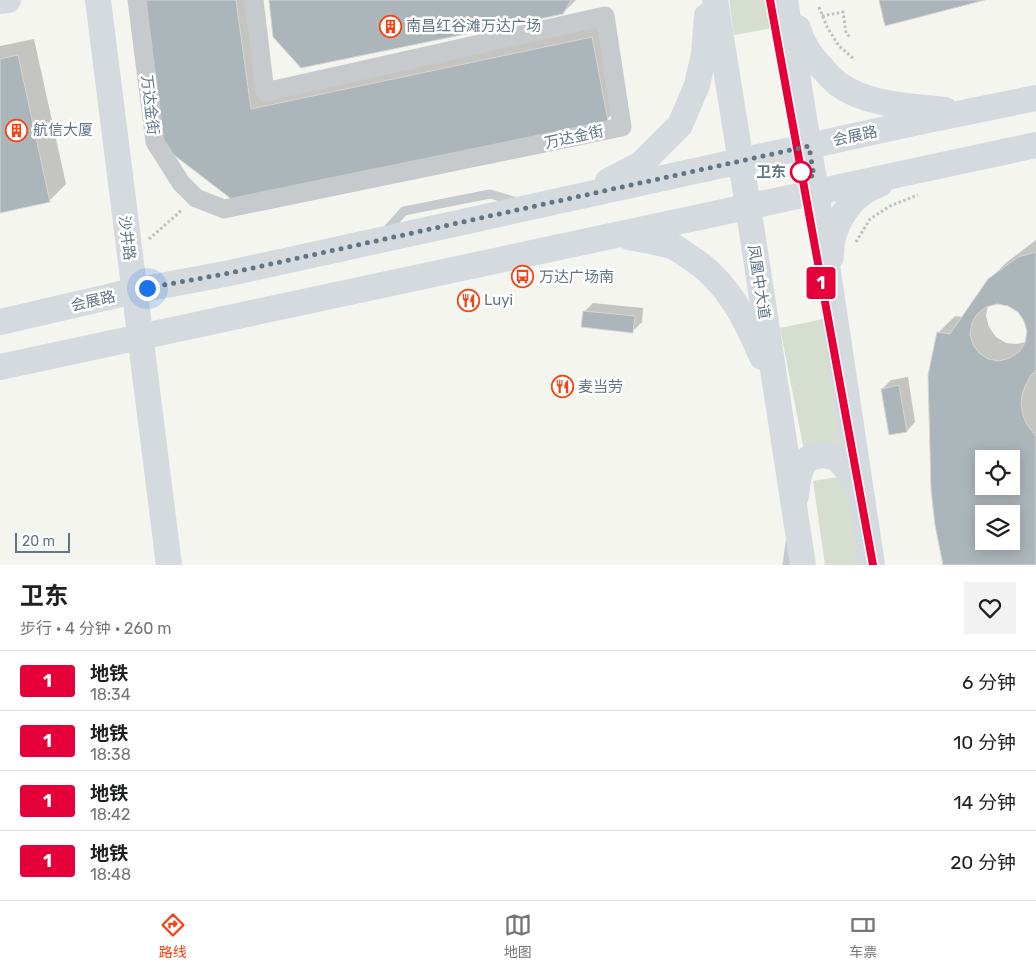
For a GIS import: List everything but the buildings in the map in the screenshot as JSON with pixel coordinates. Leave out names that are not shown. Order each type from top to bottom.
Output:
[{"type":"main road","points":[[0,2],[8,0]]},
{"type":"main road","name":"沙井路","points":[[98,0],[168,565]]},
{"type":"main road","points":[[567,199],[598,186],[641,164],[680,125],[699,77],[704,54],[708,0]]},
{"type":"main road","name":"凤凰中大道","points":[[715,0],[803,565]]},
{"type":"main road","points":[[785,0],[809,146],[872,565]]},
{"type":"main road","points":[[791,0],[800,36],[813,59],[838,84],[861,96],[880,102],[966,112]]},
{"type":"main road","name":"会展路","points":[[0,322],[134,291],[230,273],[1036,98]]},
{"type":"main road","points":[[0,368],[1036,145]]},
{"type":"main road","points":[[833,306],[831,251],[836,229],[848,206],[875,186],[928,168]]},
{"type":"main road","points":[[616,235],[657,242],[676,248],[698,262],[724,287],[743,316],[756,341],[776,389]]},
{"type":"main road","points":[[794,511],[798,475],[801,468],[812,456],[829,456],[837,459],[848,469],[861,489]]},
{"type":"street","name":"万达金街","points":[[137,0],[155,142],[181,183],[196,198],[224,209],[622,127],[605,16],[265,92],[254,0]]},
{"type":"lane","points":[[787,565],[794,511]]},
{"type":"path","points":[[819,7],[827,27],[839,46],[855,60]]},
{"type":"path","points":[[822,16],[843,12],[846,32],[851,38]]},
{"type":"path","points":[[854,246],[870,219],[890,206],[921,193]]},
{"type":"path","points":[[145,242],[196,198]]},
{"type":"shaded area","points":[[729,0],[774,0],[779,27],[734,35]]},
{"type":"shaded area","points":[[823,319],[851,463],[808,471],[780,328]]},
{"type":"shaded area","points":[[851,475],[865,565],[825,565],[813,481]]},
{"type":"metro line","name":"1","points":[[770,0],[873,565]]},
{"type":"place","name":"南昌红谷滩万达广场","points":[[390,26]]},
{"type":"place","name":"航信大厦","points":[[17,130]]},
{"type":"place","name":"卫东","points":[[801,172]]},
{"type":"place","name":"万达广场南","points":[[523,277]]},
{"type":"place","name":"Luyi","points":[[468,300]]},
{"type":"place","name":"麦当劳","points":[[562,387]]},
{"type":"route","points":[[147,288],[230,273],[809,146],[814,177],[801,172]]}]
